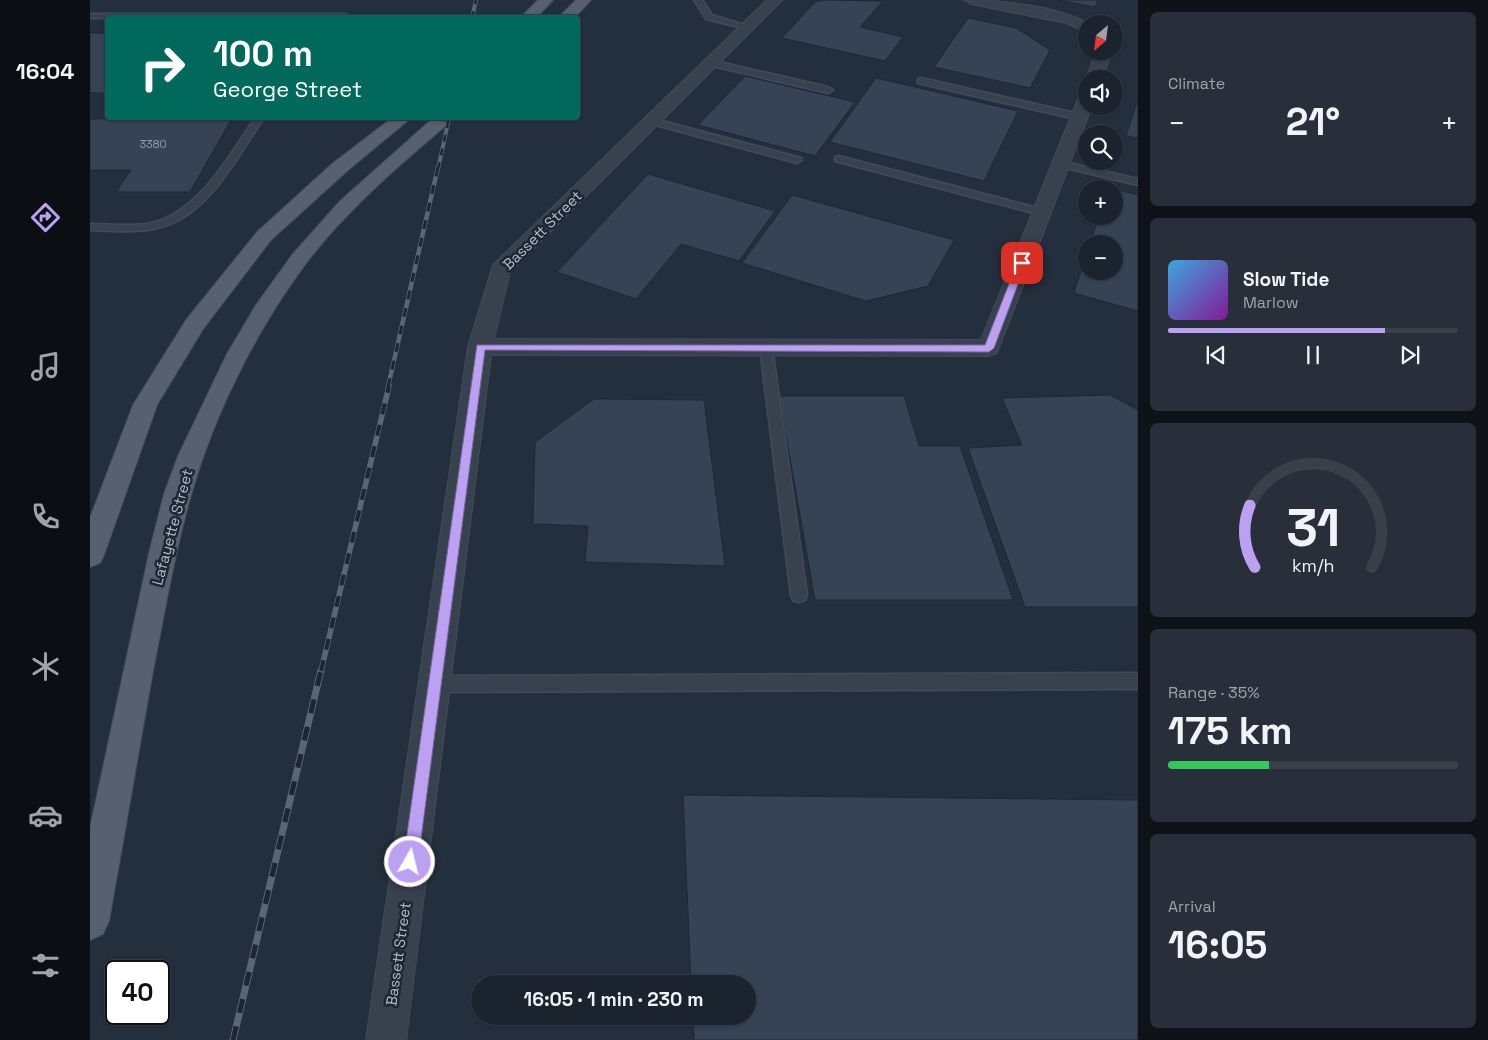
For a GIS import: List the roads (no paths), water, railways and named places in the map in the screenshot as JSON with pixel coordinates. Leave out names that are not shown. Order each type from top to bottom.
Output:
[{"type":"main road","points":[[531,15],[546,0]]},
{"type":"main road","points":[[568,15],[584,0]]},
{"type":"main road","points":[[90,555],[146,405],[194,325],[264,236],[340,166],[399,120]]},
{"type":"main road","name":"Lafayette Street","points":[[90,921],[143,647],[170,523],[191,456],[235,361],[268,304],[300,258],[364,189],[437,124]]},
{"type":"street","name":"Bassett Street","points":[[386,1040],[480,347],[500,270],[775,0]]},
{"type":"street","points":[[972,0],[1070,20],[1078,24]]},
{"type":"street","points":[[480,347],[989,348],[1080,115]]},
{"type":"lane","points":[[698,0],[709,17],[747,27]]},
{"type":"lane","points":[[90,16],[105,16]]},
{"type":"lane","points":[[711,63],[828,90]]},
{"type":"lane","points":[[921,81],[1078,107]]},
{"type":"lane","points":[[90,227],[146,226],[162,224],[179,216],[196,204],[258,120]]},
{"type":"lane","points":[[651,121],[797,160]]},
{"type":"lane","points":[[839,159],[1041,212]]},
{"type":"lane","points":[[1061,164],[1138,182]]},
{"type":"lane","points":[[766,348],[799,595]]},
{"type":"lane","points":[[435,684],[1138,681]]},
{"type":"tunnel","points":[[437,124],[442,120]]},
{"type":"railway","points":[[473,15],[476,0]]},
{"type":"railway","points":[[438,169],[449,120]]},
{"type":"railway","points":[[388,387],[438,167]]},
{"type":"railway","points":[[321,671],[389,386]]},
{"type":"railway","points":[[233,1040],[321,670]]}]
